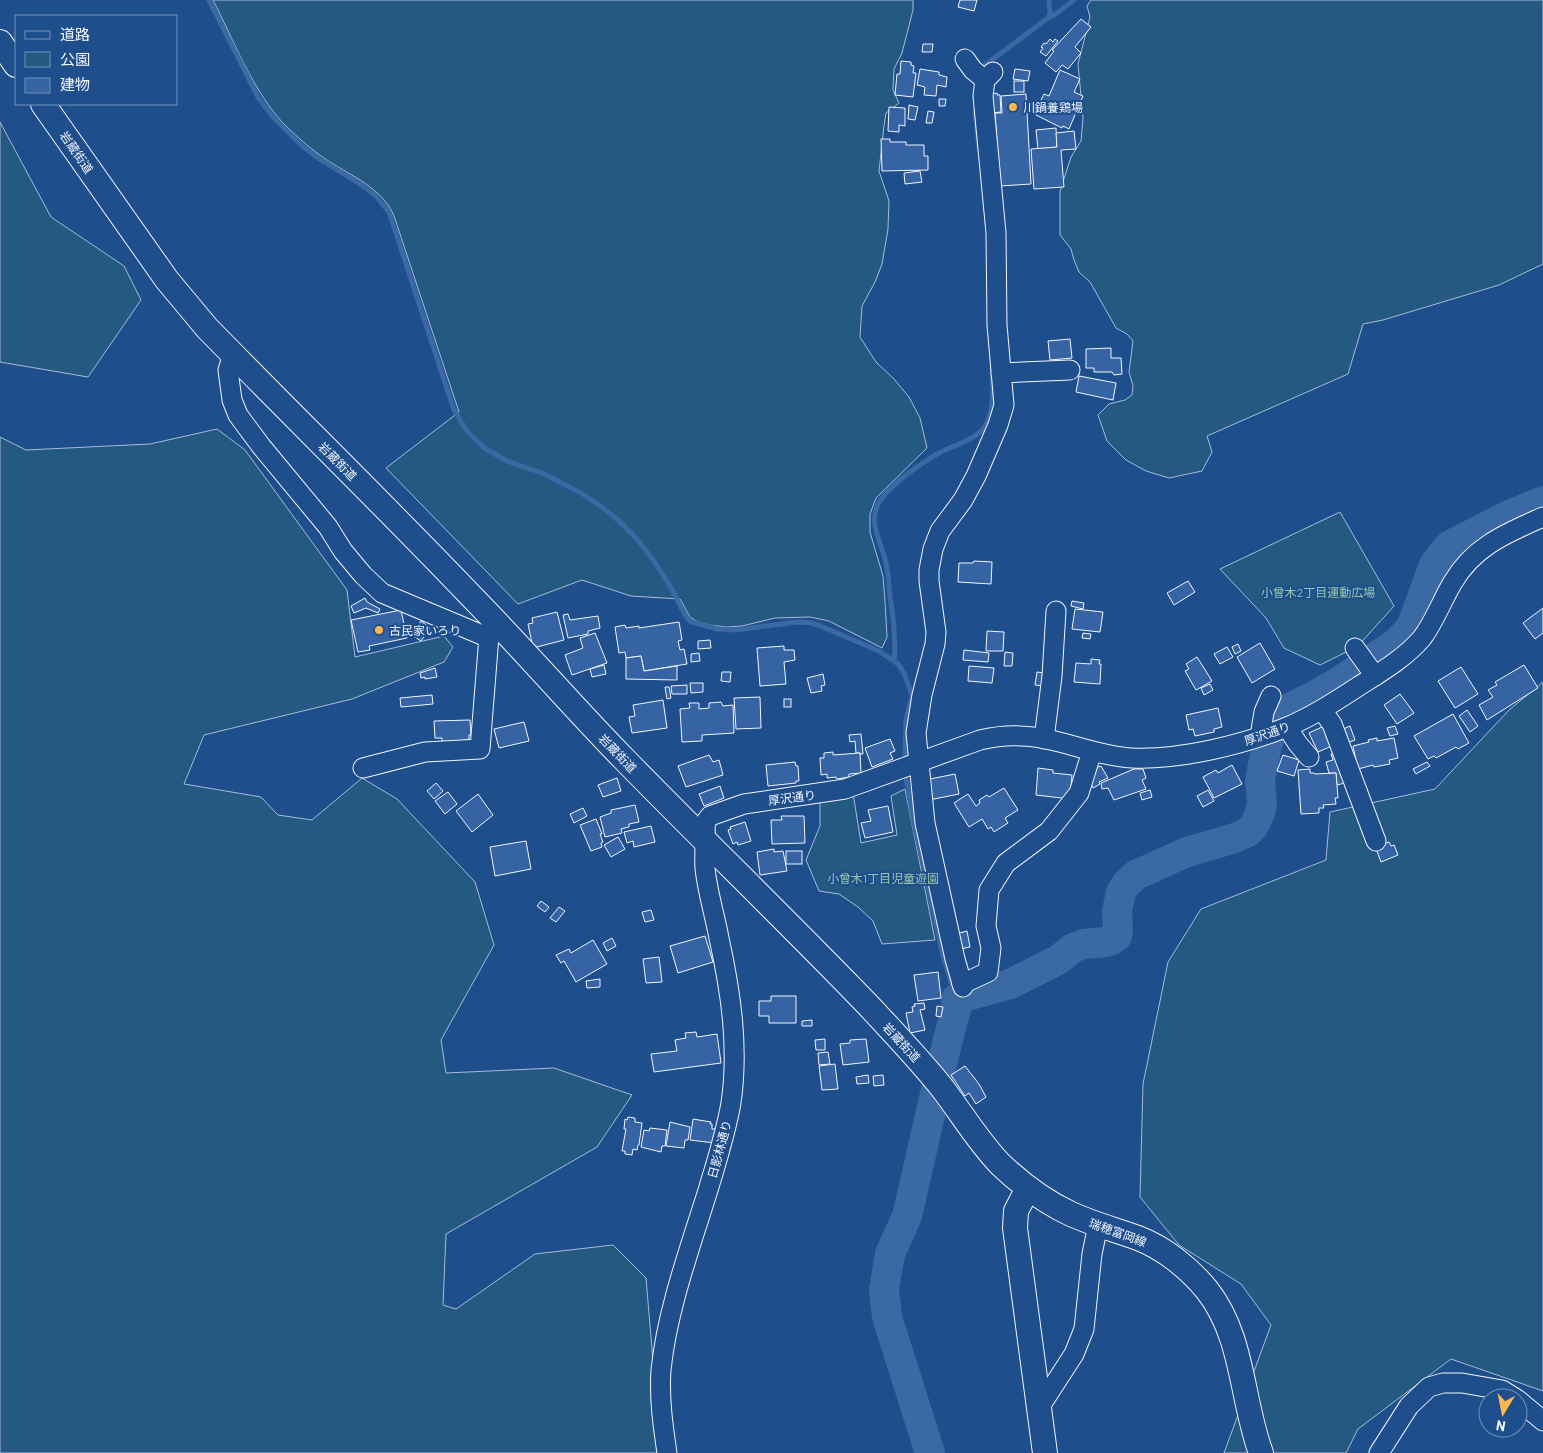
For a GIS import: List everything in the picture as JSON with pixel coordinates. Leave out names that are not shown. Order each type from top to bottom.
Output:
[{"type":"main road","points":[[0,42],[15,64]]},
{"type":"main road","name":"岩蔵街道","points":[[44,105],[166,280],[190,309],[496,633],[869,1006],[926,1068],[989,1151],[1011,1174],[1028,1188]]},
{"type":"main road","points":[[1028,1188],[1016,1212],[1015,1228],[1045,1453]]},
{"type":"main road","name":"瑞穂富岡線","points":[[1028,1188],[1054,1205],[1098,1226],[1138,1238],[1169,1255],[1197,1279],[1218,1306],[1231,1332],[1251,1421],[1261,1453]]},
{"type":"street","points":[[979,72],[996,233],[997,325],[1004,402],[998,425],[976,476],[940,531],[930,558],[929,581],[936,632],[934,654],[917,719],[916,745],[912,765],[921,790],[925,823],[955,959],[963,986],[988,972],[991,948],[986,926],[989,890],[1006,863],[1050,831],[1079,793],[1092,751]]},
{"type":"street","points":[[233,354],[228,370],[232,400],[238,415],[322,520],[343,552],[363,575],[382,593],[482,635],[496,633],[480,749],[425,752],[363,768]]},
{"type":"street","points":[[1001,374],[1070,370]]},
{"type":"street","name":"厚沢通り","points":[[706,842],[705,826],[707,820],[710,816],[723,811],[764,800],[845,789],[993,737],[1022,736],[1044,739],[1092,751],[1132,758],[1191,754],[1287,727],[1322,710],[1365,663],[1407,654],[1422,638],[1434,620],[1453,581],[1474,555],[1501,535],[1543,517]]},
{"type":"street","points":[[1044,739],[1052,676],[1056,611]]},
{"type":"street","points":[[1260,736],[1264,712],[1271,696]]},
{"type":"street","points":[[1322,710],[1332,724],[1376,841]]},
{"type":"street","points":[[1287,727],[1298,744],[1309,756]]},
{"type":"street","name":"日影林通り","points":[[667,1453],[661,1396],[661,1372],[665,1338],[725,1134],[731,1103],[735,1054],[729,986],[705,868],[706,842]]},
{"type":"street","points":[[1039,1408],[1074,1354],[1084,1329],[1092,1254],[1098,1226]]},
{"type":"street","points":[[1380,1453],[1409,1406],[1429,1387],[1444,1383],[1462,1383],[1491,1388]]},
{"type":"street","points":[[1528,1408],[1543,1421]]},
{"type":"green space","points":[[213,0],[913,0],[913,10],[902,53],[894,69],[893,90],[899,103],[886,113],[879,171],[889,201],[888,229],[882,264],[862,306],[860,337],[876,362],[909,397],[920,418],[927,448],[876,498],[870,514],[870,532],[883,576],[887,637],[882,648],[829,621],[810,617],[775,618],[742,626],[710,625],[698,622],[690,617],[680,599],[631,596],[582,580],[518,604],[386,468],[459,412],[392,212],[374,190],[316,152],[283,123],[272,110],[253,80]]},
{"type":"green space","points":[[1091,0],[1543,0],[1543,264],[1499,285],[1383,320],[1363,324],[1348,374],[1207,436],[1212,452],[1202,471],[1169,478],[1146,471],[1126,460],[1107,441],[1098,415],[1109,404],[1125,400],[1132,395],[1133,386],[1129,372],[1133,341],[1127,334],[1116,328],[1090,282],[1079,272],[1071,249],[1060,235],[1060,191],[1071,157],[1081,141],[1083,118],[1078,64],[1090,17],[1087,6]]},
{"type":"green space","points":[[0,122],[51,217],[124,266],[141,300],[88,377],[0,362]]},
{"type":"green space","points":[[217,429],[245,450],[347,590],[355,657],[444,636],[453,647],[444,662],[352,699],[204,735],[184,784],[261,797],[278,815],[312,820],[362,778],[397,799],[475,882],[494,945],[441,1040],[446,1073],[554,1068],[632,1095],[597,1147],[446,1234],[443,1305],[456,1309],[535,1254],[613,1245],[646,1278],[653,1361],[664,1453],[0,1453],[0,437],[26,450],[150,444]]},
{"type":"green space","name":"小曾木2丁目運動広場","points":[[1340,512],[1394,606],[1358,646],[1320,665],[1284,648],[1266,618],[1220,569]]},
{"type":"green space","points":[[1543,682],[1543,1391],[1451,1359],[1358,1429],[1346,1453],[1224,1453],[1271,1325],[1241,1284],[1179,1245],[1140,1197],[1143,1084],[1168,962],[1201,909],[1326,860],[1330,812],[1435,789],[1509,710]]},
{"type":"green space","name":"小曾木1丁目児童遊園","points":[[905,789],[935,940],[882,944],[873,921],[858,907],[839,894],[819,891],[806,860],[820,826],[820,801],[853,793],[861,843],[897,835],[891,796]]},
{"type":"building","points":[[960,0],[977,0],[974,11],[958,7]]},
{"type":"building","points":[[1081,19],[1091,27],[1075,47],[1081,53],[1068,69],[1062,65],[1056,72],[1045,63],[1054,51],[1052,50]]},
{"type":"building","points":[[1050,39],[1053,42],[1055,39],[1058,41],[1046,56],[1040,52],[1043,48],[1041,47]]},
{"type":"building","points":[[923,44],[933,44],[932,52],[922,52]]},
{"type":"building","points":[[901,61],[911,62],[911,65],[914,66],[913,73],[916,73],[913,97],[895,95],[897,74],[900,74]]},
{"type":"building","points":[[920,69],[939,72],[939,75],[947,77],[946,87],[937,85],[936,96],[924,95],[925,87],[917,85]]},
{"type":"building","points":[[1015,69],[1030,71],[1028,81],[1013,79]]},
{"type":"building","points":[[1060,70],[1080,79],[1074,92],[1083,96],[1069,129],[1063,126],[1062,128],[1034,114],[1044,94],[1049,96]]},
{"type":"building","points":[[1014,81],[1024,81],[1024,92],[1014,92]]},
{"type":"building","points":[[997,93],[997,95],[1000,95],[1001,112],[992,113],[991,94]]},
{"type":"building","points":[[1026,94],[1031,184],[1000,186],[995,113],[1002,113],[1001,96]]},
{"type":"building","points":[[939,99],[946,99],[945,106],[939,106]]},
{"type":"building","points":[[909,105],[918,107],[915,120],[908,119]]},
{"type":"building","points":[[889,107],[905,108],[905,126],[899,125],[899,132],[888,131]]},
{"type":"building","points":[[928,111],[934,112],[932,123],[926,123]]},
{"type":"building","points":[[1056,128],[1057,147],[1038,149],[1036,130]]},
{"type":"building","points":[[1074,131],[1076,149],[1061,150],[1064,187],[1034,189],[1031,149],[1057,147],[1056,133]]},
{"type":"building","points":[[881,139],[890,139],[890,142],[906,142],[906,145],[924,145],[924,156],[928,156],[928,170],[882,171]]},
{"type":"building","points":[[920,171],[922,182],[905,184],[904,173]]},
{"type":"building","points":[[1070,339],[1072,358],[1050,360],[1048,341]]},
{"type":"building","points":[[1111,348],[1111,358],[1121,358],[1122,374],[1114,375],[1112,372],[1094,372],[1094,368],[1086,368],[1086,349]]},
{"type":"building","points":[[1079,376],[1116,383],[1113,400],[1076,392]]},
{"type":"building","points":[[974,561],[992,562],[991,584],[958,582],[959,563],[973,563]]},
{"type":"building","points":[[1188,581],[1195,592],[1174,605],[1167,593]]},
{"type":"building","points":[[365,598],[367,602],[380,609],[378,613],[366,608],[354,613],[351,606]]},
{"type":"building","points":[[1072,601],[1084,603],[1083,609],[1071,606]]},
{"type":"building","points":[[1543,608],[1543,633],[1535,639],[1523,623]]},
{"type":"building","points":[[1075,609],[1103,612],[1100,632],[1072,629]]},
{"type":"building","points":[[401,610],[407,638],[369,646],[370,650],[358,652],[351,620]]},
{"type":"building","points":[[557,612],[564,640],[533,648],[528,624],[533,623],[532,618]]},
{"type":"building","points":[[568,614],[570,620],[598,616],[600,628],[588,631],[588,634],[568,638],[563,615]]},
{"type":"building","points":[[421,621],[430,628],[421,641],[412,635]]},
{"type":"building","points":[[679,622],[682,640],[678,641],[680,650],[684,649],[687,664],[644,671],[641,656],[626,658],[625,652],[619,653],[615,627],[625,625],[626,628],[639,626],[639,628]]},
{"type":"building","points":[[987,631],[1004,632],[1003,651],[986,651]]},
{"type":"building","points":[[595,633],[607,663],[572,675],[565,655],[583,648],[580,638]]},
{"type":"building","points":[[1083,633],[1091,634],[1090,639],[1082,638]]},
{"type":"building","points":[[710,640],[711,648],[698,649],[698,641]]},
{"type":"building","points":[[1260,643],[1275,669],[1252,683],[1237,657]]},
{"type":"building","points":[[1238,644],[1241,651],[1235,654],[1232,647]]},
{"type":"building","points":[[784,646],[784,650],[794,650],[795,660],[784,662],[786,684],[760,686],[757,648]]},
{"type":"building","points":[[1227,647],[1233,657],[1220,664],[1214,654]]},
{"type":"building","points":[[964,650],[989,653],[988,662],[963,660]]},
{"type":"building","points":[[1005,652],[1013,653],[1012,666],[1004,666]]},
{"type":"building","points":[[699,653],[700,661],[691,662],[691,654]]},
{"type":"building","points":[[641,656],[644,671],[677,666],[677,680],[626,679],[626,658]]},
{"type":"building","points":[[1197,657],[1212,681],[1196,690],[1185,671],[1189,669],[1186,664]]},
{"type":"building","points":[[1091,659],[1100,660],[1100,684],[1074,682],[1076,663],[1091,664]]},
{"type":"building","points":[[604,665],[606,674],[592,677],[590,669]]},
{"type":"building","points":[[1524,665],[1538,688],[1487,720],[1479,705],[1493,697],[1488,690],[1497,685],[1495,682]]},
{"type":"building","points":[[969,666],[994,668],[992,683],[968,681]]},
{"type":"building","points":[[1461,667],[1478,694],[1455,708],[1438,681]]},
{"type":"building","points":[[435,668],[437,677],[421,678],[420,673]]},
{"type":"building","points":[[722,672],[731,672],[730,682],[721,681]]},
{"type":"building","points":[[1037,672],[1045,673],[1044,686],[1035,685]]},
{"type":"building","points":[[823,674],[825,685],[821,686],[822,691],[811,693],[807,678]]},
{"type":"building","points":[[690,683],[703,683],[703,692],[691,693]]},
{"type":"building","points":[[1210,684],[1213,690],[1204,695],[1201,688]]},
{"type":"building","points":[[687,685],[687,694],[672,694],[671,686]]},
{"type":"building","points":[[665,687],[669,687],[671,698],[667,699]]},
{"type":"building","points":[[1400,694],[1414,713],[1397,724],[1384,705]]},
{"type":"building","points":[[432,695],[433,704],[401,707],[400,698]]},
{"type":"building","points":[[760,697],[761,728],[736,729],[734,698]]},
{"type":"building","points":[[784,699],[791,699],[791,707],[784,707]]},
{"type":"building","points":[[663,700],[667,728],[632,733],[629,717],[635,716],[633,705]]},
{"type":"building","points":[[721,702],[723,706],[733,705],[734,733],[702,735],[702,741],[682,742],[680,709],[690,708],[689,703],[699,703],[699,709],[709,708],[709,703]]},
{"type":"building","points":[[1218,708],[1222,727],[1214,729],[1214,732],[1195,736],[1193,729],[1189,730],[1186,715]]},
{"type":"building","points":[[1467,710],[1478,726],[1470,732],[1459,716]]},
{"type":"building","points":[[1453,714],[1469,743],[1458,749],[1456,747],[1436,758],[1434,756],[1428,759],[1414,736]]},
{"type":"building","points":[[470,720],[471,735],[469,735],[469,742],[442,746],[442,738],[435,738],[434,721]]},
{"type":"building","points":[[524,722],[529,741],[499,748],[494,729]]},
{"type":"building","points":[[1324,726],[1334,745],[1318,752],[1309,733]]},
{"type":"building","points":[[1350,726],[1355,740],[1344,744],[1339,731]]},
{"type":"building","points":[[1395,726],[1398,734],[1390,736],[1387,728]]},
{"type":"building","points":[[861,734],[863,754],[856,753],[855,741],[850,742],[849,735]]},
{"type":"building","points":[[1377,738],[1377,741],[1394,738],[1398,758],[1389,760],[1390,764],[1374,767],[1373,765],[1358,769],[1353,746]]},
{"type":"building","points":[[890,739],[895,751],[890,753],[893,759],[872,767],[865,748]]},
{"type":"building","points":[[833,752],[833,755],[860,753],[861,773],[849,774],[849,777],[837,779],[836,777],[827,778],[827,774],[821,775],[820,758],[824,758],[824,753]]},
{"type":"building","points":[[1338,753],[1345,783],[1337,785],[1336,773],[1329,773],[1326,762],[1333,760],[1331,754]]},
{"type":"building","points":[[709,755],[713,762],[719,760],[723,775],[686,787],[678,766]]},
{"type":"building","points":[[1283,755],[1299,760],[1294,776],[1277,771]]},
{"type":"building","points":[[795,762],[796,766],[798,766],[799,781],[768,786],[766,765]]},
{"type":"building","points":[[1427,762],[1430,766],[1416,774],[1413,769]]},
{"type":"building","points":[[1232,765],[1242,784],[1214,798],[1203,777],[1216,770],[1218,773]]},
{"type":"building","points":[[1101,766],[1108,778],[1099,782],[1100,784],[1093,788],[1089,780],[1093,769]]},
{"type":"building","points":[[1038,768],[1053,770],[1053,773],[1072,775],[1070,799],[1036,795]]},
{"type":"building","points":[[1134,769],[1143,769],[1146,778],[1142,780],[1146,789],[1114,800],[1108,788],[1102,789],[1101,783]]},
{"type":"building","points":[[1310,769],[1310,773],[1315,774],[1336,773],[1338,798],[1335,798],[1336,804],[1323,805],[1324,808],[1319,808],[1319,813],[1301,814],[1298,770]]},
{"type":"building","points":[[955,774],[959,794],[929,800],[925,780]]},
{"type":"building","points":[[617,778],[621,791],[603,797],[598,785]]},
{"type":"building","points":[[436,783],[443,791],[434,799],[427,791]]},
{"type":"building","points":[[720,786],[724,798],[704,806],[699,794]]},
{"type":"building","points":[[1004,788],[1018,810],[1005,818],[1008,823],[994,832],[991,827],[988,829],[982,819],[969,827],[954,803],[968,794],[976,806],[980,803],[979,800],[987,795],[989,797]]},
{"type":"building","points":[[1150,790],[1152,797],[1142,800],[1140,793]]},
{"type":"building","points":[[1208,790],[1214,801],[1203,807],[1197,796]]},
{"type":"building","points":[[448,792],[457,804],[445,814],[435,801]]},
{"type":"building","points":[[478,794],[493,815],[472,832],[456,811]]},
{"type":"building","points":[[635,805],[639,822],[629,824],[629,827],[621,829],[622,833],[605,837],[600,817],[611,813],[611,810]]},
{"type":"building","points":[[888,806],[893,832],[865,838],[861,823],[871,821],[868,810]]},
{"type":"building","points":[[583,808],[587,816],[574,823],[570,814]]},
{"type":"building","points":[[781,816],[804,816],[805,843],[772,844],[771,820],[782,820]]},
{"type":"building","points":[[596,819],[603,842],[601,843],[602,847],[591,851],[580,825]]},
{"type":"building","points":[[745,822],[751,841],[738,845],[737,842],[733,844],[728,830],[731,829],[730,827]]},
{"type":"building","points":[[651,826],[655,842],[634,847],[633,841],[627,843],[624,832]]},
{"type":"building","points":[[618,837],[625,849],[611,857],[604,845]]},
{"type":"building","points":[[526,841],[531,869],[495,876],[490,847]]},
{"type":"building","points":[[1389,842],[1391,846],[1394,845],[1398,855],[1381,862],[1377,851],[1380,849],[1379,846]]},
{"type":"building","points":[[774,849],[774,852],[783,851],[787,871],[760,875],[757,852]]},
{"type":"building","points":[[786,851],[802,851],[802,864],[786,864]]},
{"type":"building","points":[[541,901],[549,907],[545,912],[537,906]]},
{"type":"building","points":[[559,907],[565,911],[556,922],[550,918]]},
{"type":"building","points":[[651,910],[654,920],[645,922],[642,912]]},
{"type":"building","points":[[967,931],[970,947],[960,949],[956,934]]},
{"type":"building","points":[[705,936],[713,962],[678,973],[670,946]]},
{"type":"building","points":[[612,938],[616,946],[607,951],[603,943]]},
{"type":"building","points":[[593,940],[607,964],[576,982],[564,961],[561,963],[556,955],[569,949],[571,953]]},
{"type":"building","points":[[659,957],[662,982],[646,983],[643,959]]},
{"type":"building","points":[[938,972],[941,998],[918,1001],[914,975]]},
{"type":"building","points":[[600,979],[600,987],[587,988],[586,981]]},
{"type":"building","points":[[771,996],[796,996],[796,1023],[769,1023],[769,1016],[759,1016],[759,1001],[771,1001]]},
{"type":"building","points":[[924,1003],[925,1009],[920,1010],[925,1030],[910,1033],[906,1013],[913,1012],[912,1007],[915,1006],[914,1004]]},
{"type":"building","points":[[937,1006],[943,1007],[941,1017],[936,1016]]},
{"type":"building","points":[[812,1020],[812,1026],[802,1026],[802,1021]]},
{"type":"building","points":[[696,1032],[697,1037],[717,1034],[721,1063],[654,1072],[651,1054],[677,1051],[675,1040],[686,1038],[685,1033]]},
{"type":"building","points":[[825,1039],[825,1050],[816,1050],[815,1040]]},
{"type":"building","points":[[866,1039],[869,1062],[843,1065],[840,1044],[850,1043],[850,1040]]},
{"type":"building","points":[[828,1052],[830,1064],[819,1065],[818,1053]]},
{"type":"building","points":[[835,1064],[838,1089],[822,1090],[819,1066]]},
{"type":"building","points":[[965,1066],[986,1097],[976,1104],[969,1093],[965,1096],[951,1075]]},
{"type":"building","points":[[868,1075],[869,1083],[857,1084],[856,1077]]},
{"type":"building","points":[[883,1075],[884,1085],[874,1086],[873,1076]]},
{"type":"building","points":[[628,1117],[635,1118],[635,1122],[642,1123],[639,1145],[637,1150],[633,1149],[632,1155],[625,1154],[625,1151],[622,1151],[626,1129],[624,1129],[625,1119],[627,1120]]},
{"type":"building","points":[[693,1119],[711,1122],[712,1129],[716,1129],[715,1143],[690,1140]]},
{"type":"building","points":[[670,1122],[690,1127],[688,1140],[685,1140],[684,1148],[666,1146]]},
{"type":"building","points":[[650,1128],[667,1130],[665,1146],[662,1146],[661,1152],[641,1147],[644,1130],[649,1131]]},
{"type":"waterway","points":[[209,0],[259,99],[273,117],[301,145],[375,195],[389,212],[454,410],[467,431],[484,448],[507,461],[542,473],[581,493],[619,521],[636,538],[653,560],[691,622],[718,629],[736,630],[797,622],[812,623],[879,651],[898,664],[904,673],[912,695],[906,720],[906,778],[943,956],[956,999]]},
{"type":"waterway","points":[[980,71],[985,65],[1048,18],[1050,13],[1049,0]]},
{"type":"waterway","points":[[1048,18],[1074,0]]},
{"type":"waterway","points":[[975,111],[979,149]]},
{"type":"waterway","points":[[894,661],[894,632],[888,573],[875,526],[875,511],[889,490],[923,463],[939,453],[974,437],[985,427],[992,407],[992,367]]},
{"type":"waterway","points":[[930,1453],[887,1317],[884,1289],[890,1254],[907,1216],[957,1005],[956,999],[1010,984],[1058,960],[1073,948],[1084,944],[1112,940],[1117,936],[1118,931],[1117,911],[1121,892],[1136,875],[1187,852],[1235,838],[1248,832],[1254,826],[1261,810],[1260,780],[1267,745],[1278,716],[1285,710],[1340,681],[1396,643],[1408,631],[1413,622],[1434,565],[1450,545],[1509,515],[1543,501]]},
{"type":"place","name":"川鍋養鶏場","points":[[1013,107]]},
{"type":"place","name":"古民家いろり","points":[[379,630]]}]
